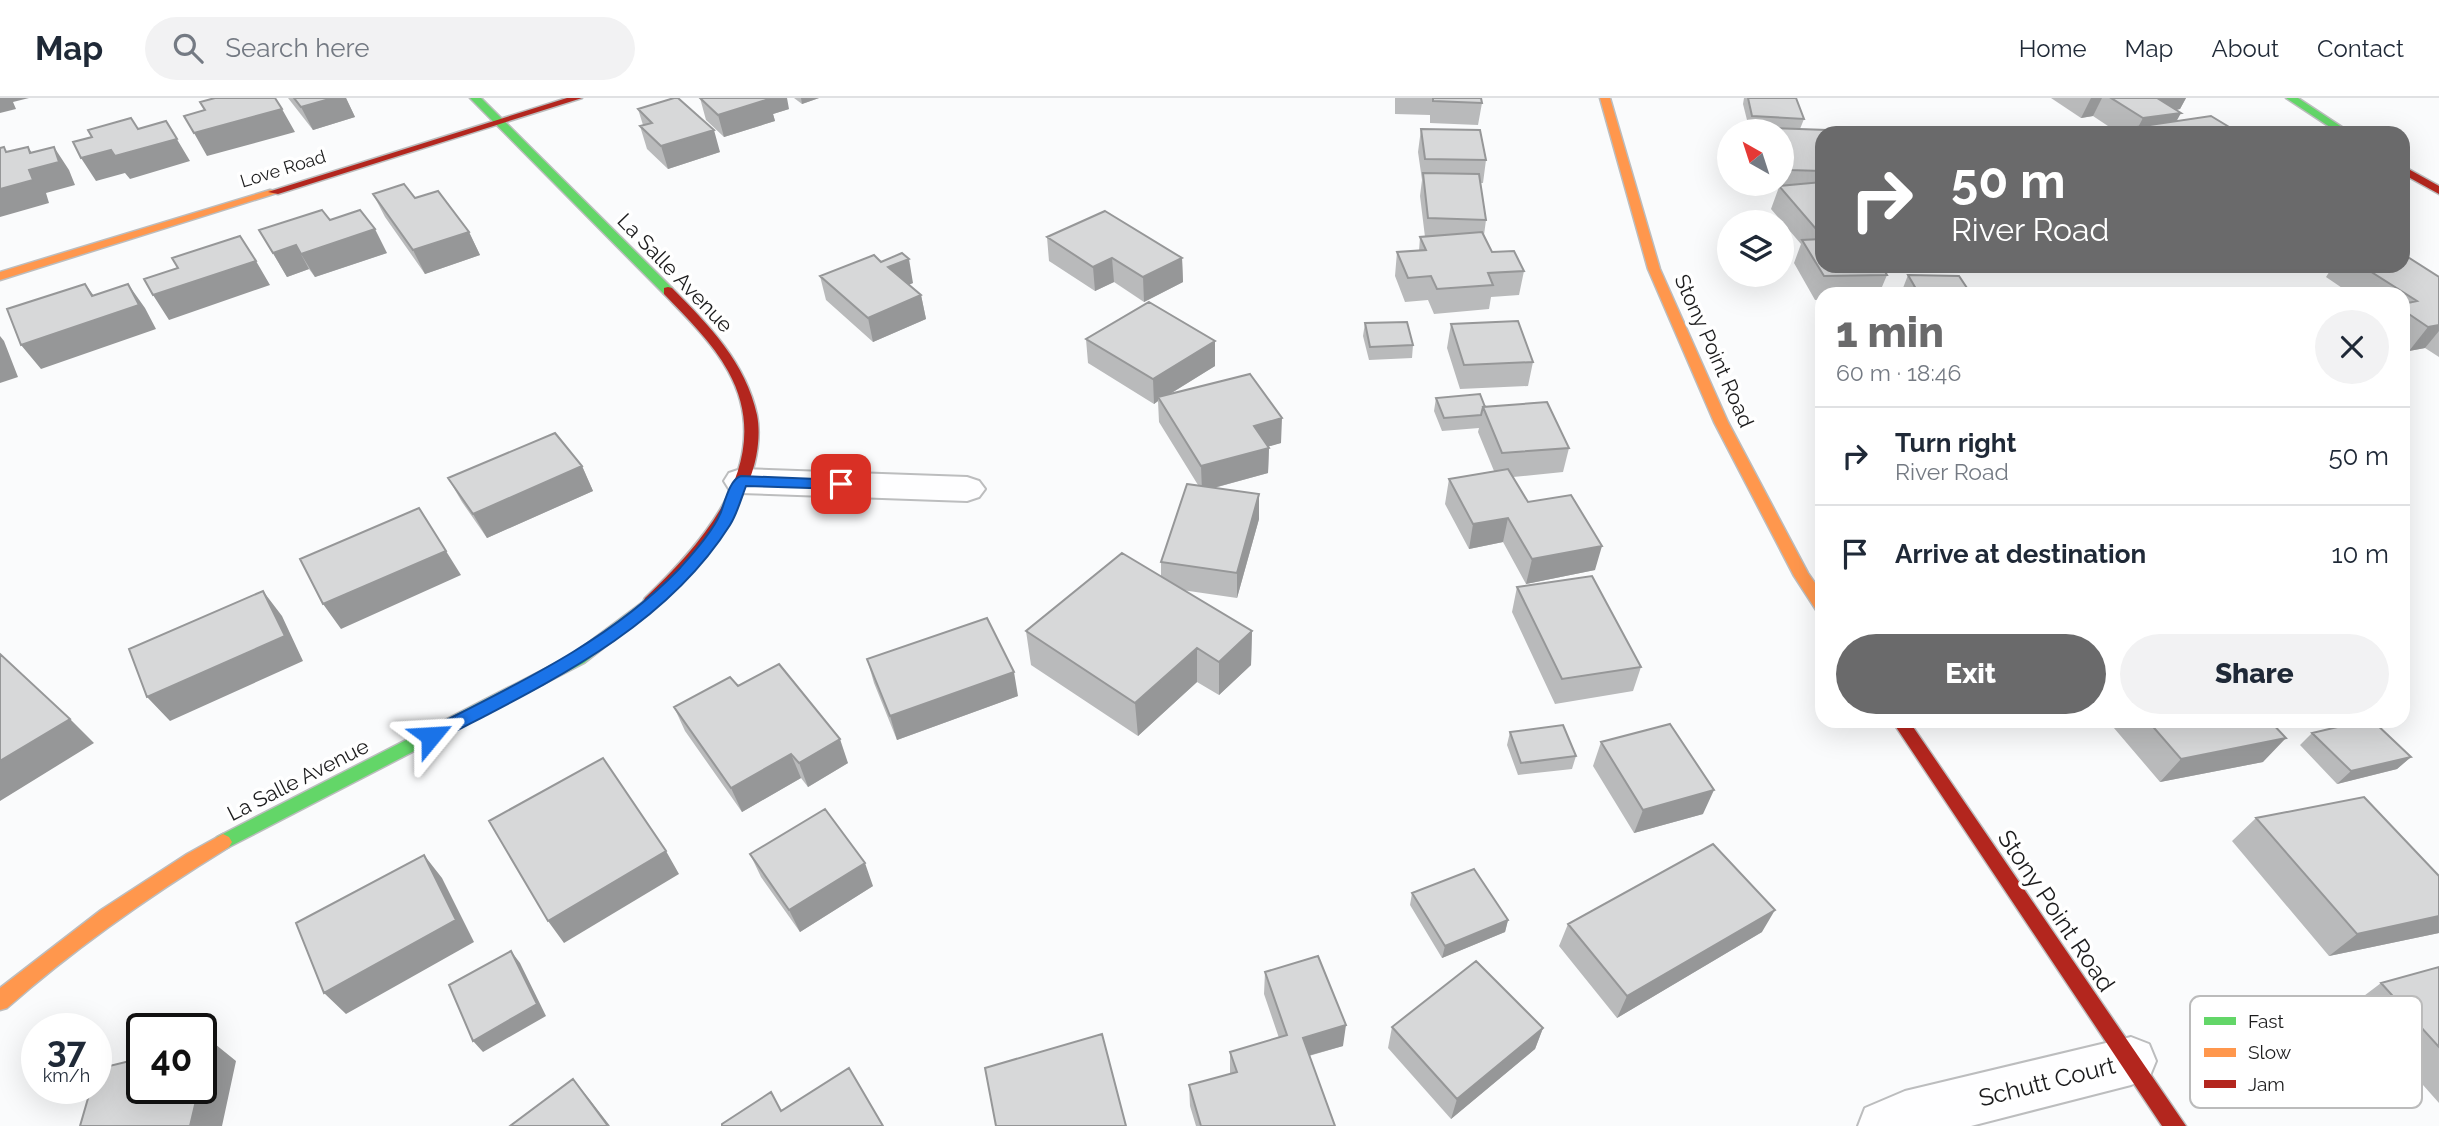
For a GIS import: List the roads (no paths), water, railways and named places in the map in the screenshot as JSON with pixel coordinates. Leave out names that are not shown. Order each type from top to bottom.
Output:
[{"type":"street","name":"La Salle Avenue","points":[[0,1001],[39,966],[138,893],[223,841],[579,659],[640,612],[685,571],[724,522],[747,468],[751,426],[744,389],[711,334],[475,98]]},
{"type":"street","name":"Love Road","points":[[0,276],[577,98]]},
{"type":"street","name":"Stony Point Road","points":[[1605,98],[1654,269],[1721,422],[1802,576],[1815,596]]},
{"type":"street","points":[[2291,98],[2335,126]]},
{"type":"street","points":[[2410,173],[2439,191]]},
{"type":"street","points":[[741,481],[967,489]]},
{"type":"street","name":"Stony Point Road","points":[[1905,728],[2175,1126]]},
{"type":"street","name":"Schutt Court","points":[[1884,1126],[1905,1117],[2131,1061]]}]
